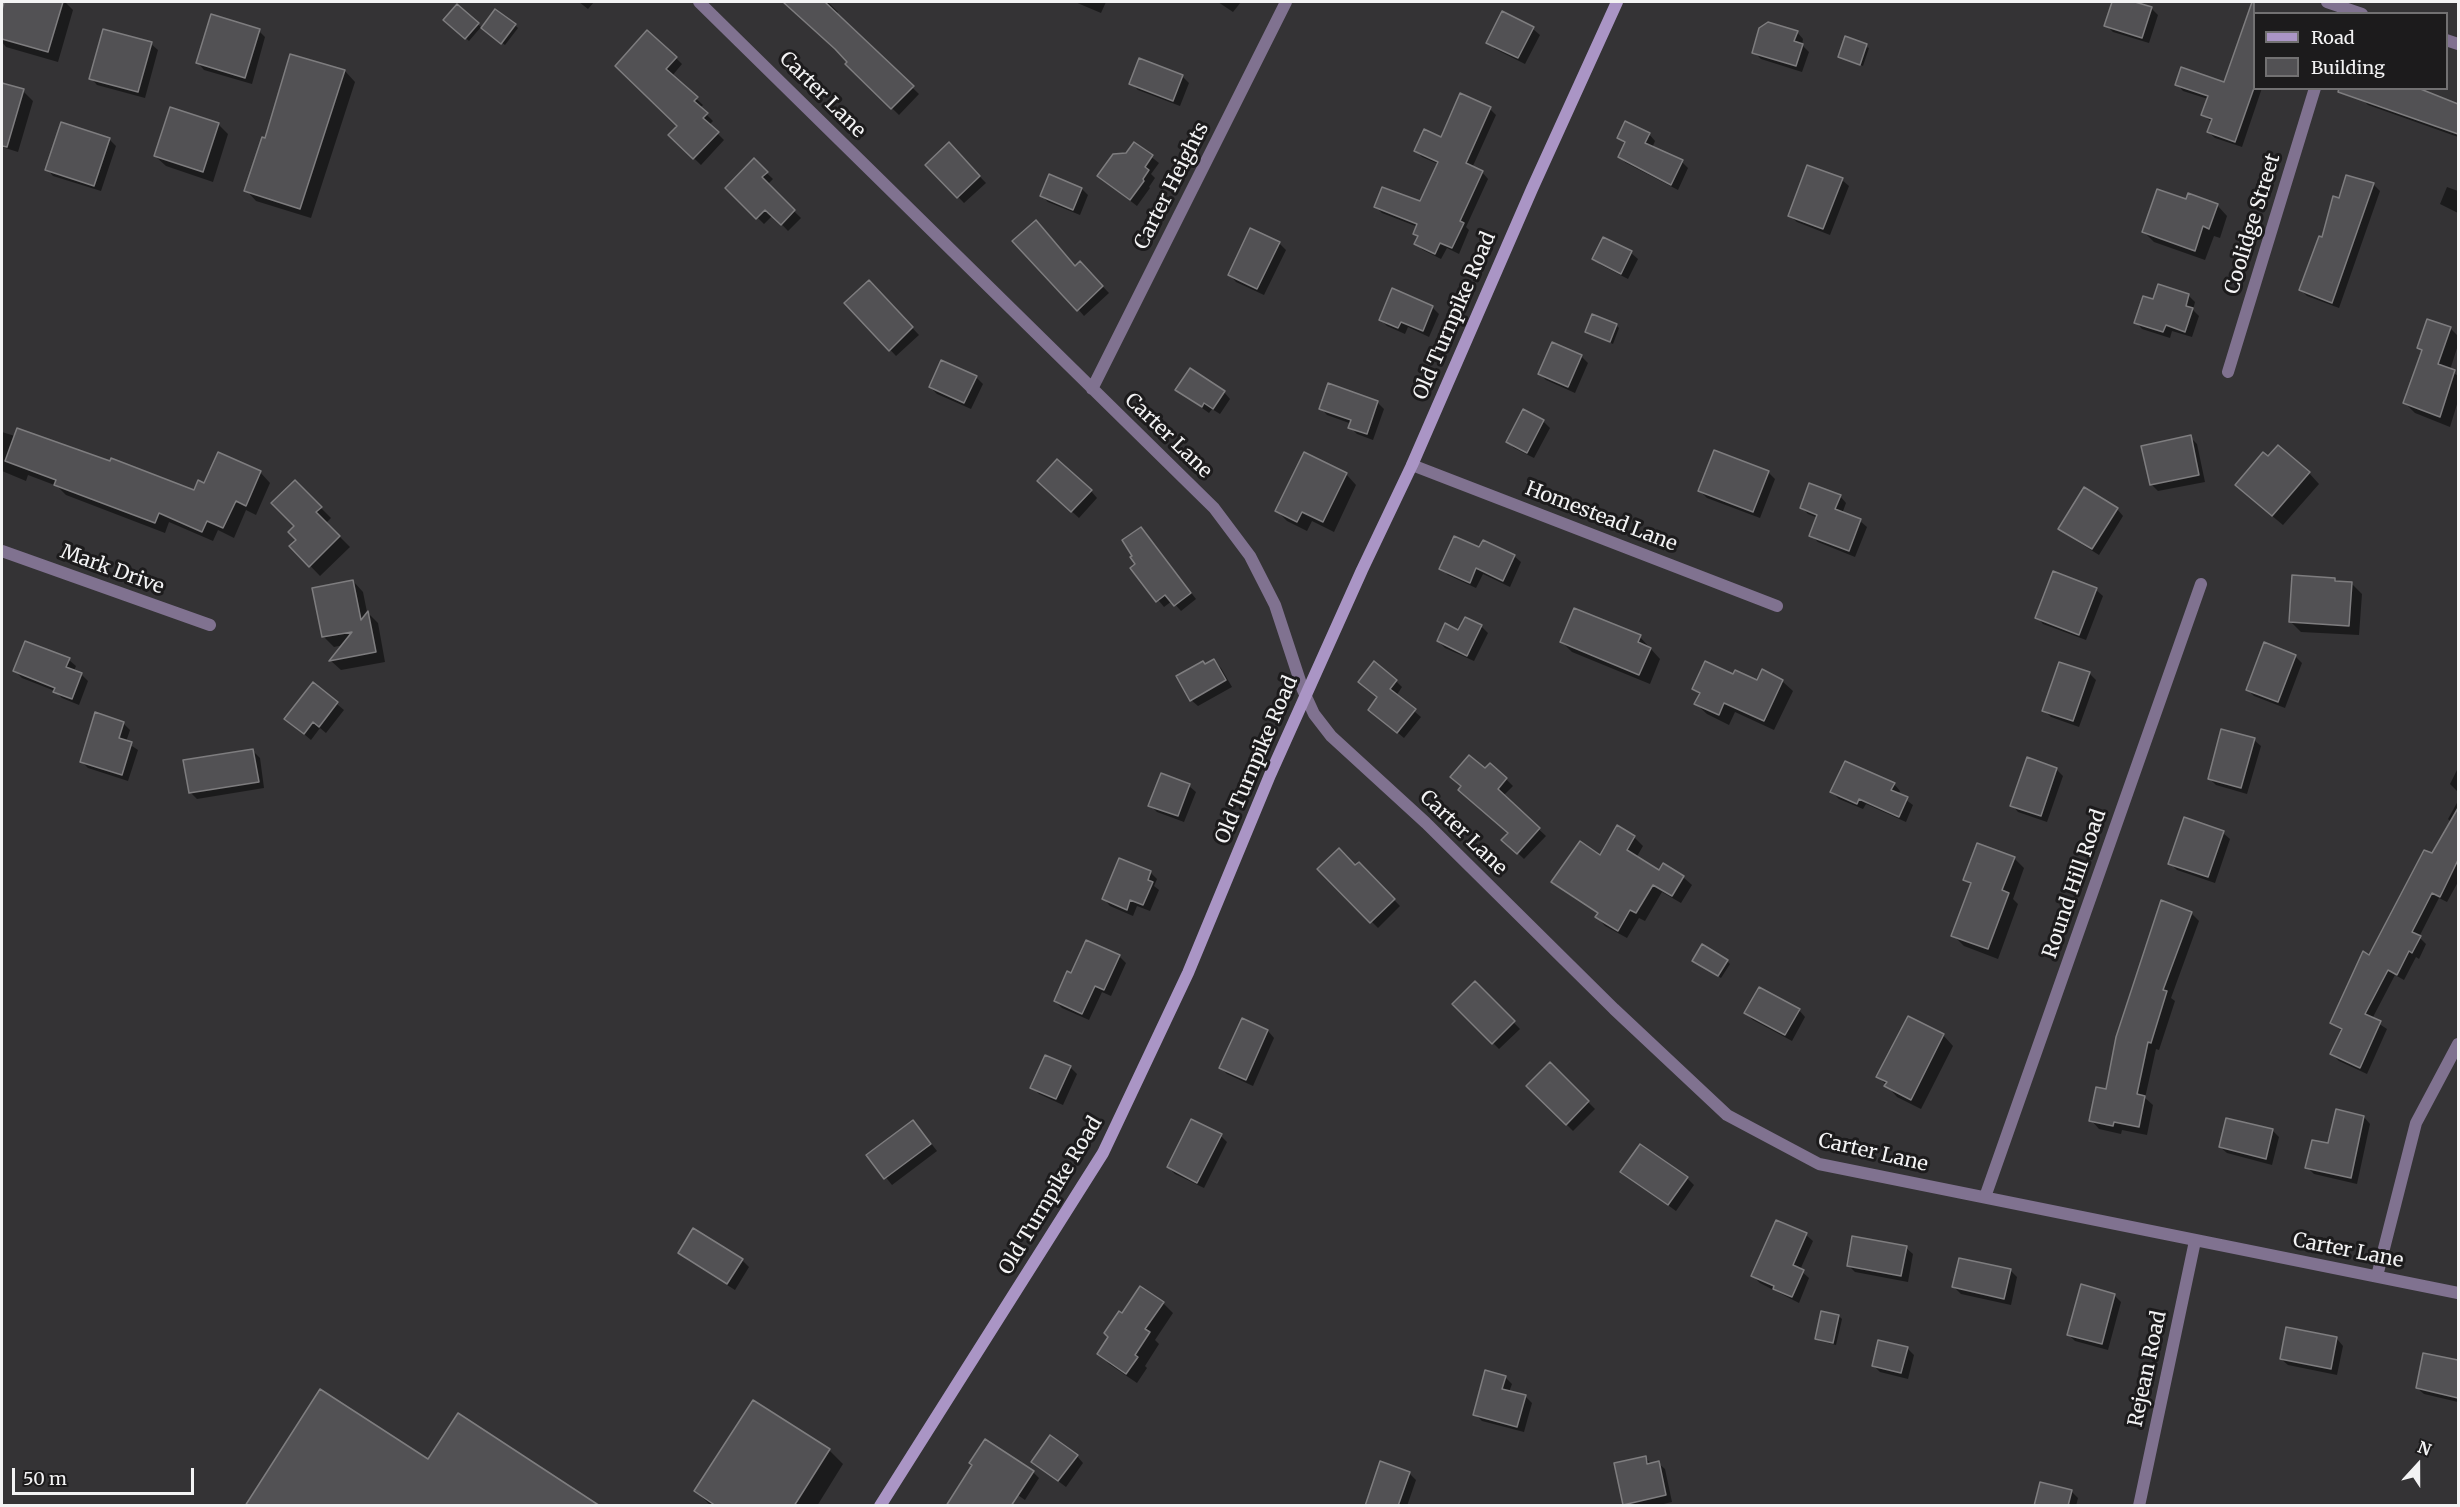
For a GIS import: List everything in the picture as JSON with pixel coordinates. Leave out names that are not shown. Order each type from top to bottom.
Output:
[{"type":"main road","name":"Old Turnpike Road","points":[[880,1506],[1103,1154],[1188,973],[1270,775],[1412,465],[1532,189],[1617,2]]},
{"type":"street","name":"Carter Lane","points":[[699,2],[1214,508],[1250,556],[1275,605],[1314,714],[1331,736],[1426,823],[1614,1009],[1727,1115],[1819,1164],[2458,1293]]},
{"type":"street","name":"Carter Heights","points":[[1092,389],[1286,2]]},
{"type":"street","points":[[2327,2],[2339,10]]},
{"type":"street","name":"Coolidge Street","points":[[2228,372],[2314,90]]},
{"type":"street","name":"Homestead Lane","points":[[1412,465],[1777,606]]},
{"type":"street","name":"Mark Drive","points":[[2,551],[210,625]]},
{"type":"street","name":"Round Hill Road","points":[[1985,1197],[2201,584]]},
{"type":"street","points":[[2377,1276],[2416,1123],[2458,1044]]},
{"type":"street","name":"Rejean Road","points":[[2139,1506],[2195,1241]]},
{"type":"building","points":[[4,2],[63,2],[48,52],[2,39]]},
{"type":"building","points":[[783,2],[825,2],[914,86],[891,109],[845,64],[847,62],[835,49]]},
{"type":"building","points":[[2112,2],[2135,2],[2152,7],[2142,38],[2104,26]]},
{"type":"building","points":[[2252,2],[2254,2],[2253,90],[2235,142],[2207,132],[2212,119],[2201,115],[2208,96],[2175,85],[2181,67],[2224,82]]},
{"type":"building","points":[[457,4],[479,23],[465,39],[443,20]]},
{"type":"building","points":[[495,9],[516,24],[501,44],[481,28]]},
{"type":"building","points":[[1502,11],[1534,27],[1518,58],[1486,43]]},
{"type":"building","points":[[211,14],[260,29],[245,78],[196,63]]},
{"type":"building","points":[[1768,22],[1798,31],[1794,41],[1803,44],[1796,66],[1752,53],[1759,28]]},
{"type":"building","points":[[103,29],[152,42],[138,92],[89,79]]},
{"type":"building","points":[[647,30],[677,57],[666,69],[698,97],[694,101],[708,113],[703,118],[719,132],[693,159],[668,135],[677,126],[615,66]]},
{"type":"building","points":[[1845,36],[1867,44],[1860,65],[1838,57]]},
{"type":"building","points":[[290,54],[345,70],[300,209],[244,191],[262,137],[265,138]]},
{"type":"building","points":[[1139,58],[1183,75],[1173,101],[1129,84]]},
{"type":"building","points":[[2,83],[24,89],[7,147],[2,146]]},
{"type":"building","points":[[2338,90],[2423,90],[2458,104],[2458,134],[2338,92]]},
{"type":"building","points":[[1460,93],[1491,107],[1466,163],[1483,171],[1460,221],[1464,223],[1452,248],[1440,243],[1435,254],[1414,244],[1418,236],[1413,234],[1417,224],[1374,207],[1382,187],[1420,201],[1438,162],[1414,151],[1424,129],[1441,137]]},
{"type":"building","points":[[170,107],[219,123],[203,172],[154,156]]},
{"type":"building","points":[[1625,121],[1650,133],[1645,143],[1683,160],[1671,185],[1618,157],[1625,142],[1617,138]]},
{"type":"building","points":[[61,122],[110,138],[94,186],[45,170]]},
{"type":"building","points":[[949,142],[980,176],[957,198],[925,165]]},
{"type":"building","points":[[1134,142],[1153,155],[1145,167],[1149,170],[1144,181],[1130,200],[1097,176],[1113,154],[1126,153]]},
{"type":"building","points":[[754,158],[768,172],[762,177],[795,210],[781,225],[765,210],[756,219],[725,188]]},
{"type":"building","points":[[1807,165],[1843,178],[1823,229],[1788,216]]},
{"type":"building","points":[[1049,174],[1082,188],[1073,210],[1040,196]]},
{"type":"building","points":[[2346,175],[2374,183],[2332,303],[2299,290],[2319,236],[2322,237],[2333,196],[2339,198]]},
{"type":"building","points":[[2157,189],[2186,199],[2188,193],[2218,204],[2209,229],[2203,226],[2195,251],[2142,232]]},
{"type":"building","points":[[1036,220],[1075,266],[1080,261],[1103,286],[1077,311],[1012,241]]},
{"type":"building","points":[[1250,228],[1280,242],[1257,289],[1228,275]]},
{"type":"building","points":[[1603,237],[1632,251],[1621,274],[1592,259]]},
{"type":"building","points":[[869,280],[913,327],[889,351],[844,303]]},
{"type":"building","points":[[2158,284],[2189,294],[2186,306],[2193,308],[2185,332],[2166,325],[2163,332],[2134,323],[2143,296],[2153,299]]},
{"type":"building","points":[[1392,288],[1433,306],[1423,331],[1401,322],[1398,328],[1379,320]]},
{"type":"building","points":[[1592,314],[1617,324],[1610,342],[1585,332]]},
{"type":"building","points":[[2427,319],[2451,327],[2438,364],[2455,370],[2440,417],[2403,403],[2422,350],[2417,348]]},
{"type":"building","points":[[1552,342],[1582,355],[1568,387],[1538,374]]},
{"type":"building","points":[[941,360],[977,376],[964,403],[929,387]]},
{"type":"building","points":[[1190,368],[1225,391],[1213,409],[1204,403],[1202,407],[1175,390]]},
{"type":"building","points":[[1328,383],[1378,401],[1367,434],[1348,428],[1351,420],[1319,409]]},
{"type":"building","points":[[1523,409],[1544,420],[1527,453],[1506,442]]},
{"type":"building","points":[[17,428],[110,461],[111,458],[194,490],[198,480],[204,483],[218,452],[261,471],[246,506],[236,501],[223,528],[207,521],[202,532],[159,513],[155,523],[54,485],[56,480],[5,461]]},
{"type":"building","points":[[2191,435],[2199,475],[2150,485],[2141,446]]},
{"type":"building","points":[[2278,445],[2310,472],[2272,516],[2235,485],[2263,452],[2268,456]]},
{"type":"building","points":[[1714,450],[1769,471],[1753,512],[1698,491]]},
{"type":"building","points":[[1304,452],[1347,473],[1323,522],[1302,512],[1297,522],[1275,511]]},
{"type":"building","points":[[1057,459],[1092,490],[1071,512],[1037,481]]},
{"type":"building","points":[[295,480],[322,507],[316,512],[340,536],[309,567],[289,546],[296,540],[288,532],[294,526],[271,503]]},
{"type":"building","points":[[1809,483],[1841,495],[1835,509],[1861,519],[1849,551],[1809,536],[1817,515],[1800,508]]},
{"type":"building","points":[[2084,487],[2118,508],[2092,549],[2058,529]]},
{"type":"building","points":[[1141,527],[1191,593],[1174,606],[1165,595],[1156,602],[1130,568],[1135,564],[1122,540]]},
{"type":"building","points":[[1454,536],[1479,547],[1483,540],[1515,555],[1503,581],[1476,568],[1470,583],[1439,569]]},
{"type":"building","points":[[2053,571],[2097,588],[2079,635],[2035,618]]},
{"type":"building","points":[[2292,575],[2335,578],[2335,581],[2352,582],[2349,626],[2289,622]]},
{"type":"building","points":[[353,580],[361,620],[368,611],[376,652],[329,661],[352,632],[322,637],[312,588]]},
{"type":"building","points":[[1574,608],[1641,635],[1638,642],[1651,648],[1639,675],[1560,642]]},
{"type":"building","points":[[1465,617],[1482,625],[1467,656],[1437,641],[1445,623],[1458,630]]},
{"type":"building","points":[[25,641],[70,658],[66,667],[82,673],[72,699],[53,692],[55,688],[13,671]]},
{"type":"building","points":[[2264,642],[2296,655],[2278,702],[2246,690]]},
{"type":"building","points":[[1214,659],[1226,680],[1190,701],[1176,676],[1203,661],[1205,664]]},
{"type":"building","points":[[1374,661],[1397,680],[1390,689],[1416,709],[1397,733],[1368,710],[1377,697],[1358,682]]},
{"type":"building","points":[[1705,661],[1733,674],[1735,670],[1757,680],[1762,669],[1783,680],[1764,721],[1724,703],[1719,715],[1694,704],[1700,693],[1692,689]]},
{"type":"building","points":[[2059,662],[2090,672],[2073,721],[2042,711]]},
{"type":"building","points":[[313,682],[338,702],[319,727],[313,722],[304,734],[284,719]]},
{"type":"building","points":[[95,712],[124,722],[119,738],[132,742],[122,775],[80,762]]},
{"type":"building","points":[[2221,729],[2255,738],[2241,788],[2208,779]]},
{"type":"building","points":[[253,749],[259,782],[189,793],[183,760]]},
{"type":"building","points":[[1469,755],[1485,768],[1490,763],[1507,778],[1498,789],[1540,828],[1517,854],[1501,840],[1508,833],[1458,790],[1461,786],[1450,777]]},
{"type":"building","points":[[2027,757],[2057,768],[2041,816],[2010,806]]},
{"type":"building","points":[[1845,761],[1895,783],[1891,790],[1908,797],[1899,817],[1859,799],[1857,804],[1830,792]]},
{"type":"building","points":[[1161,773],[1190,784],[1178,816],[1148,806]]},
{"type":"building","points":[[2458,808],[2458,860],[2440,897],[2432,893],[2412,932],[2421,936],[2412,953],[2409,951],[2397,975],[2388,970],[2365,1014],[2381,1021],[2360,1068],[2330,1054],[2342,1029],[2330,1023],[2363,951],[2369,955],[2424,850],[2432,853]]},
{"type":"building","points":[[2184,817],[2224,831],[2208,877],[2168,864]]},
{"type":"building","points":[[1617,825],[1635,836],[1627,850],[1659,870],[1663,863],[1684,876],[1672,896],[1653,885],[1636,913],[1630,910],[1618,931],[1595,917],[1598,913],[1551,882],[1580,841],[1600,855]]},
{"type":"building","points":[[1977,843],[2015,857],[2002,890],[2009,893],[1988,949],[1951,936],[1971,883],[1963,880]]},
{"type":"building","points":[[1339,848],[1355,865],[1359,862],[1395,899],[1370,923],[1317,869]]},
{"type":"building","points":[[1119,858],[1151,871],[1148,880],[1153,882],[1143,905],[1130,900],[1127,910],[1102,899]]},
{"type":"building","points":[[2161,900],[2192,912],[2163,990],[2167,991],[2151,1043],[2148,1042],[2137,1094],[2145,1096],[2139,1127],[2114,1122],[2113,1126],[2089,1121],[2096,1087],[2106,1089],[2116,1037]]},
{"type":"building","points":[[1086,940],[1120,955],[1104,990],[1095,986],[1082,1014],[1054,1001],[1067,971],[1071,973]]},
{"type":"building","points":[[1702,944],[1728,960],[1718,976],[1692,961]]},
{"type":"building","points":[[1475,981],[1515,1021],[1492,1044],[1452,1004]]},
{"type":"building","points":[[1759,987],[1800,1009],[1785,1035],[1744,1013]]},
{"type":"building","points":[[1908,1016],[1944,1034],[1911,1100],[1884,1086],[1887,1082],[1876,1077]]},
{"type":"building","points":[[1242,1018],[1268,1030],[1246,1080],[1219,1068]]},
{"type":"building","points":[[1045,1055],[1071,1066],[1056,1099],[1030,1088]]},
{"type":"building","points":[[1550,1062],[1589,1101],[1566,1125],[1526,1086]]},
{"type":"building","points":[[2336,1109],[2364,1116],[2351,1178],[2305,1168],[2312,1140],[2328,1143]]},
{"type":"building","points":[[2226,1118],[2273,1129],[2266,1159],[2219,1147]]},
{"type":"building","points":[[1191,1119],[1222,1134],[1197,1183],[1167,1167]]},
{"type":"building","points":[[913,1120],[931,1144],[884,1179],[866,1155]]},
{"type":"building","points":[[1640,1144],[1688,1177],[1668,1205],[1620,1172]]},
{"type":"building","points":[[1776,1220],[1807,1233],[1793,1265],[1804,1270],[1792,1297],[1751,1276]]},
{"type":"building","points":[[693,1228],[743,1259],[727,1284],[678,1253]]},
{"type":"building","points":[[1852,1236],[1907,1246],[1901,1276],[1847,1266]]},
{"type":"building","points":[[1959,1258],[2011,1269],[2004,1299],[1952,1287]]},
{"type":"building","points":[[2081,1284],[2115,1294],[2102,1344],[2067,1335]]},
{"type":"building","points":[[1140,1286],[1164,1302],[1145,1329],[1150,1332],[1135,1355],[1138,1357],[1126,1374],[1097,1354],[1108,1337],[1104,1333],[1119,1311],[1122,1313]]},
{"type":"building","points":[[1821,1311],[1839,1315],[1833,1343],[1815,1339]]},
{"type":"building","points":[[2286,1327],[2337,1337],[2331,1369],[2280,1359]]},
{"type":"building","points":[[1878,1340],[1908,1347],[1901,1373],[1872,1366]]},
{"type":"building","points":[[2423,1353],[2458,1360],[2458,1398],[2416,1388]]},
{"type":"building","points":[[1485,1370],[1506,1376],[1502,1389],[1526,1395],[1517,1427],[1473,1415]]},
{"type":"building","points":[[320,1389],[428,1459],[458,1413],[600,1506],[245,1506]]},
{"type":"building","points":[[753,1400],[830,1449],[794,1506],[716,1506],[694,1491]]},
{"type":"building","points":[[1050,1435],[1078,1455],[1058,1481],[1031,1462]]},
{"type":"building","points":[[985,1439],[1034,1471],[1011,1506],[946,1506],[972,1465],[969,1463]]},
{"type":"building","points":[[1646,1456],[1647,1464],[1659,1461],[1666,1495],[1623,1505],[1614,1463]]},
{"type":"building","points":[[1380,1461],[1410,1472],[1398,1506],[1365,1506]]},
{"type":"building","points":[[2040,1482],[2072,1490],[2068,1506],[2034,1506]]}]
